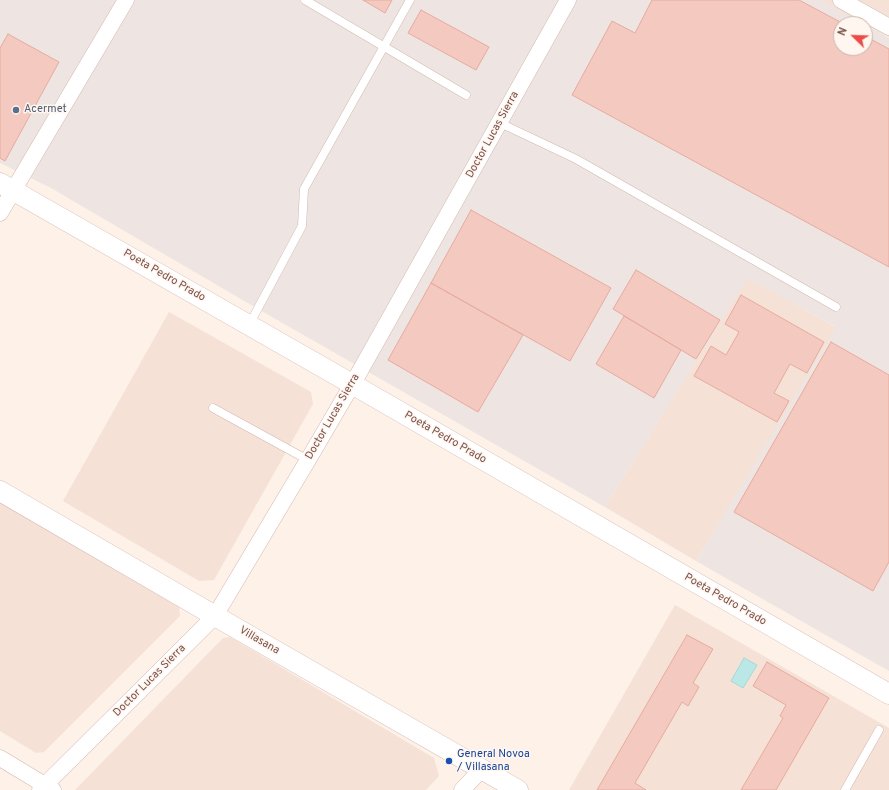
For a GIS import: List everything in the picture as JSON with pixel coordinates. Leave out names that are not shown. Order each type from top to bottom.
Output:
[{"type":"street","points":[[0,213],[7,186],[126,0]]},
{"type":"street","name":"Doctor Lucas Sierra","points":[[46,788],[215,616],[352,384],[568,0]]},
{"type":"street","points":[[840,0],[889,27]]},
{"type":"street","name":"Poeta Pedro Prado","points":[[7,186],[889,694]]},
{"type":"street","name":"Villasana","points":[[0,492],[518,790]]},
{"type":"street","points":[[0,758],[46,788]]},
{"type":"street","points":[[462,790],[482,769]]},
{"type":"lane","points":[[306,0],[466,95]]},
{"type":"lane","points":[[249,325],[302,226],[304,189],[410,0]]},
{"type":"lane","points":[[500,123],[576,159],[836,307]]},
{"type":"lane","points":[[213,408],[308,460]]},
{"type":"lane","points":[[845,790],[879,730]]},
{"type":"shaded area","points":[[0,0],[821,0],[850,16],[833,16],[833,56],[873,56],[873,29],[889,38],[889,671],[696,561],[836,327],[748,278],[605,507],[258,309],[51,188],[0,163]]},
{"type":"shaded area","points":[[816,0],[889,0],[889,37],[873,29],[873,16],[847,16]]},
{"type":"shaded area","points":[[748,277],[837,328],[696,561],[605,507]]},
{"type":"shaded area","points":[[169,312],[311,392],[313,404],[214,580],[199,581],[63,501]]},
{"type":"shaded area","points":[[0,501],[179,602],[180,616],[44,752],[36,753],[0,731]]},
{"type":"shaded area","points":[[675,605],[889,728],[889,790],[569,790]]},
{"type":"shaded area","points":[[230,637],[434,758],[439,776],[426,790],[75,790],[223,638]]},
{"type":"water","points":[[744,658],[757,665],[743,688],[731,681]]},
{"type":"building","points":[[363,0],[392,0],[385,13]]},
{"type":"building","points":[[652,0],[799,0],[833,18],[833,56],[873,56],[873,40],[889,49],[889,267],[572,95],[612,21],[635,33]]},
{"type":"building","points":[[421,10],[489,47],[476,70],[408,33]]},
{"type":"building","name":"Acermet","points":[[8,34],[59,62],[5,161],[0,158],[0,48]]},
{"type":"building","points":[[471,210],[611,288],[570,361],[431,283]]},
{"type":"building","points":[[636,270],[720,320],[696,359],[613,309]]},
{"type":"building","points":[[431,283],[523,335],[478,412],[388,360]]},
{"type":"building","points":[[741,295],[824,342],[807,373],[790,364],[774,393],[789,401],[777,422],[694,376],[711,346],[726,355],[739,332],[725,324]]},
{"type":"building","points":[[624,316],[681,350],[654,398],[596,364]]},
{"type":"building","points":[[831,342],[889,375],[889,562],[873,591],[734,512]]},
{"type":"building","points":[[687,635],[713,649],[693,683],[699,687],[688,706],[682,702],[635,783],[646,790],[597,790]]},
{"type":"building","points":[[767,662],[829,698],[776,790],[741,790],[783,718],[780,716],[786,705],[753,686]]},
{"type":"place","name":"Acermet","points":[[16,110]]},
{"type":"place","name":"General Novoa / Villasana","points":[[449,761]]}]
